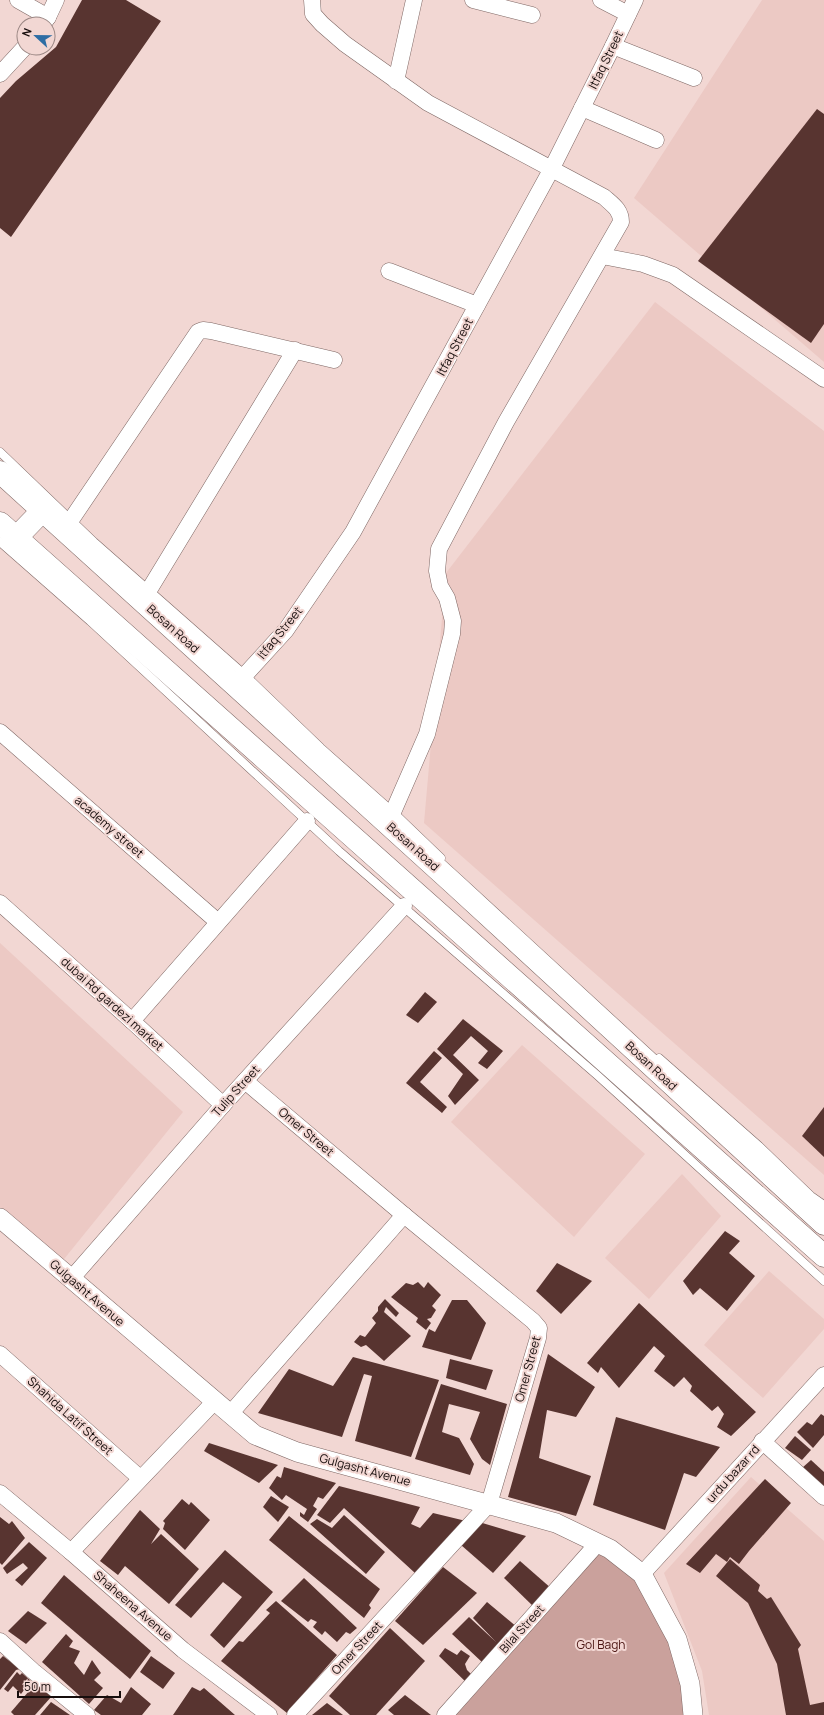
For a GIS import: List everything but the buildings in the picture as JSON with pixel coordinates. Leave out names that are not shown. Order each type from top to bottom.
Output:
[{"type":"main road","name":"Bosan Road","points":[[0,472],[824,1224]]},
{"type":"main road","points":[[8,540],[42,511]]},
{"type":"main road","points":[[0,523],[8,540],[226,723],[824,1256]]},
{"type":"main road","points":[[226,723],[248,697]]},
{"type":"street","points":[[18,0],[40,16]]},
{"type":"street","points":[[48,16],[56,0]]},
{"type":"street","points":[[312,0],[313,14],[322,24],[428,104],[604,197],[618,210],[621,216],[621,222],[506,422],[439,549],[437,570],[440,586],[447,598],[453,621],[452,634],[427,734],[393,812]]},
{"type":"street","points":[[396,81],[414,0]]},
{"type":"street","points":[[472,0],[532,15]]},
{"type":"street","points":[[601,0],[632,7]]},
{"type":"street","name":"Itfaq Street","points":[[245,675],[286,630],[353,532],[551,170],[632,7]]},
{"type":"street","points":[[613,46],[694,78]]},
{"type":"street","points":[[0,74],[17,56]]},
{"type":"street","points":[[582,108],[656,140]]},
{"type":"street","points":[[602,256],[643,264],[673,275],[824,379]]},
{"type":"street","points":[[389,271],[477,305]]},
{"type":"street","points":[[71,520],[198,332],[203,330],[211,331],[334,360]]},
{"type":"street","points":[[148,590],[295,350]]},
{"type":"street","name":"academy street","points":[[0,732],[218,922]]},
{"type":"street","points":[[132,1022],[307,821]]},
{"type":"street","name":"dubai Rd gardezi market","points":[[0,903],[132,1022],[222,1106]]},
{"type":"street","name":"Tulip Street","points":[[71,1279],[222,1106],[404,906]]},
{"type":"street","name":"Omer Street","points":[[245,1081],[533,1321],[539,1328],[538,1338],[489,1504],[295,1715]]},
{"type":"street","points":[[230,1414],[404,1215]]},
{"type":"street","name":"Gulgasht Avenue","points":[[0,1218],[214,1402],[255,1435],[297,1452],[556,1523],[610,1549],[642,1574],[677,1639],[690,1684],[693,1715]]},
{"type":"street","name":"Shahida Latif Street","points":[[0,1354],[140,1478]]},
{"type":"street","name":"urdu bazar rd","points":[[642,1574],[762,1441],[824,1375]]},
{"type":"street","points":[[71,1552],[214,1402]]},
{"type":"street","points":[[762,1441],[824,1497]]},
{"type":"street","name":"Shaheena Avenue","points":[[0,1493],[71,1552],[183,1650],[270,1715]]},
{"type":"street","name":"Bilal Street","points":[[445,1715],[598,1543]]},
{"type":"street","points":[[0,1642],[87,1715]]},
{"type":"lane","points":[[0,452],[71,520],[245,675],[321,748],[445,861]]},
{"type":"lane","points":[[8,540],[96,627],[339,851],[597,1075],[824,1281]]},
{"type":"lane","points":[[520,933],[583,991]]},
{"type":"lane","points":[[654,1053],[759,1146],[812,1196],[824,1205]]},
{"type":"shaded area","points":[[762,0],[824,0],[824,362],[634,198]]},
{"type":"shaded area","points":[[655,302],[824,431],[824,1175],[424,823],[446,573]]},
{"type":"shaded area","points":[[0,943],[183,1112],[60,1264],[0,1211]]},
{"type":"shaded area","points":[[522,1045],[645,1154],[574,1237],[451,1122]]},
{"type":"shaded area","points":[[682,1174],[721,1216],[649,1299],[605,1258]]},
{"type":"shaded area","points":[[769,1271],[824,1319],[824,1329],[763,1398],[704,1345]]},
{"type":"shaded area","points":[[751,1477],[824,1541],[824,1715],[709,1715],[702,1671],[664,1573]]},
{"type":"green space","name":"Gol Bagh","points":[[598,1543],[642,1574],[677,1639],[694,1715],[445,1715]]}]
